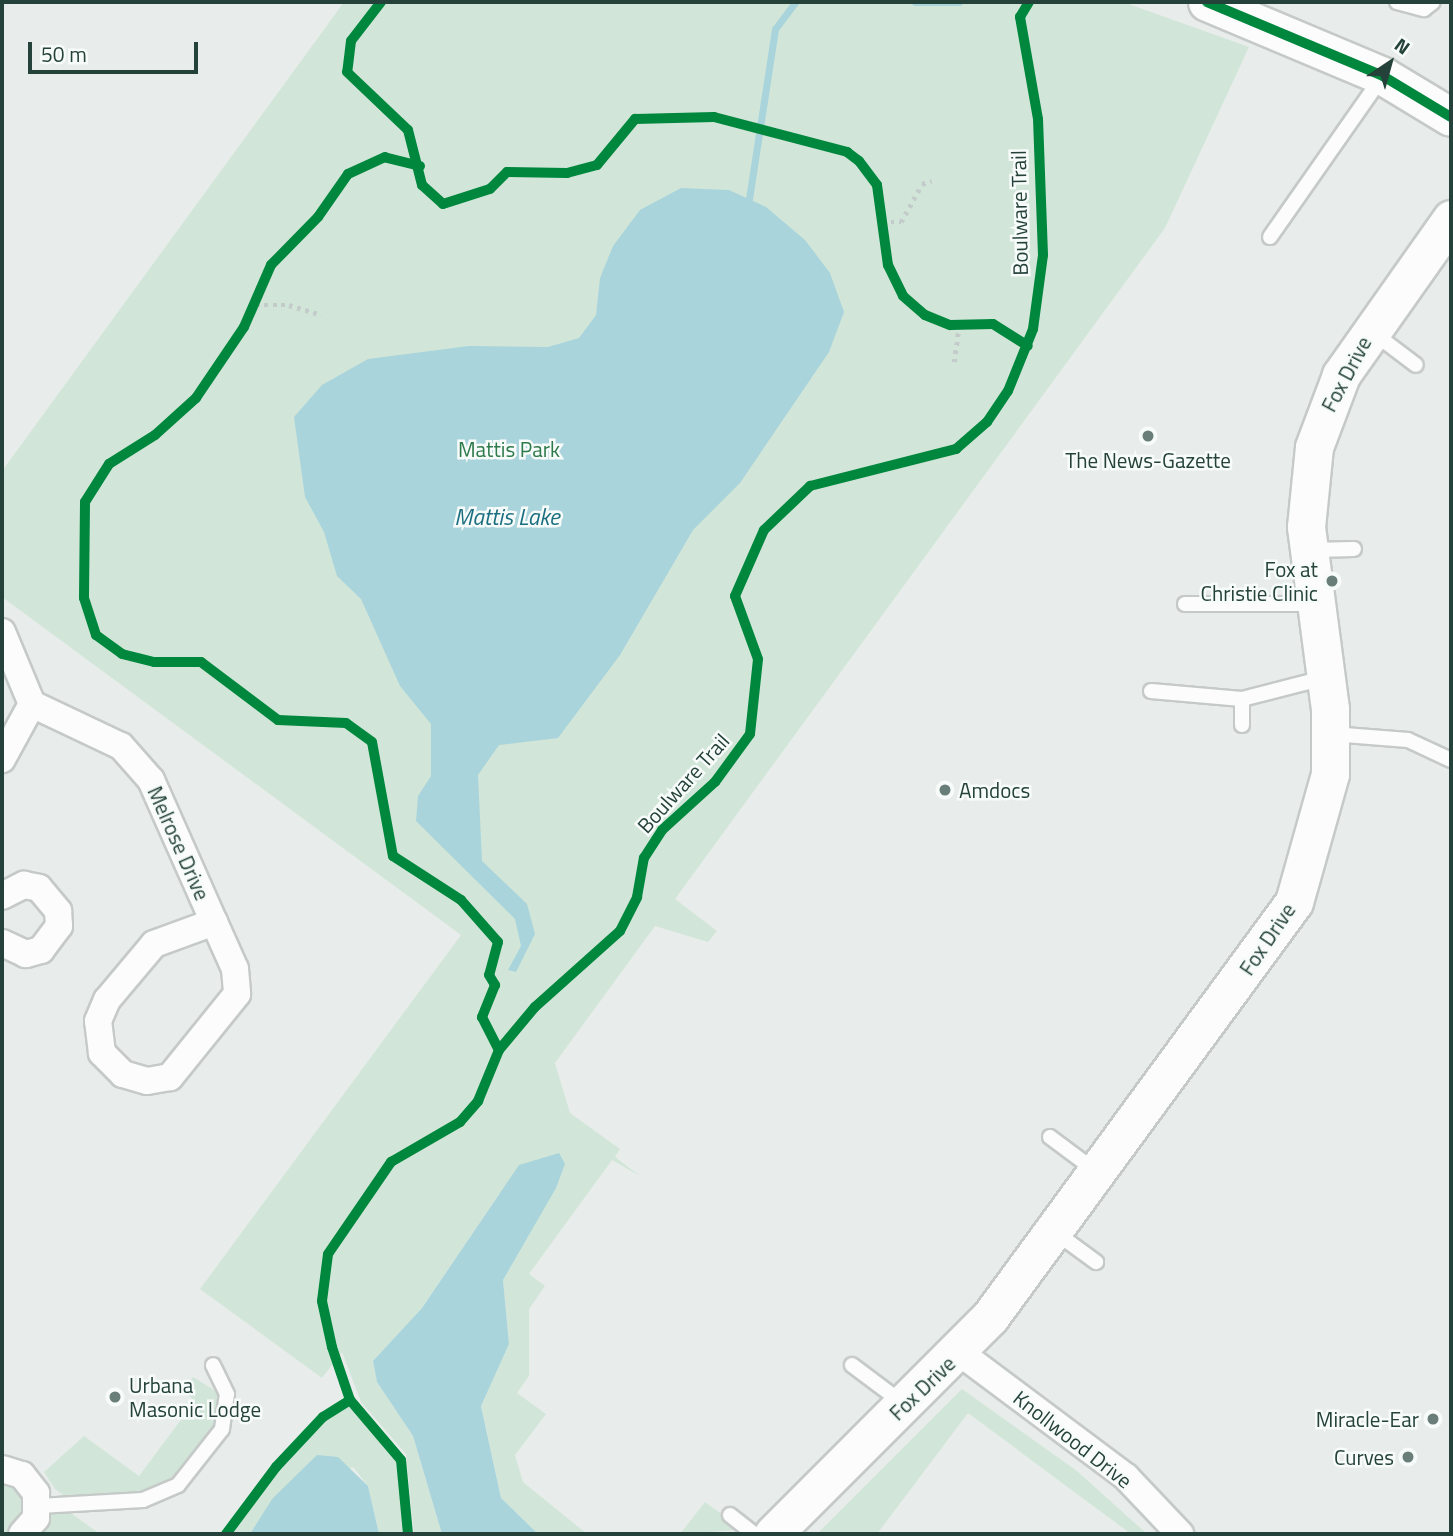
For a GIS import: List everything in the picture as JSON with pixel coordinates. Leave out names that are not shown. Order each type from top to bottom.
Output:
[{"type":"street","points":[[1207,2],[1383,76],[1451,117]]},
{"type":"street","name":"Fox Drive","points":[[773,1534],[959,1352],[1098,1173],[1294,902],[1321,822],[1331,734],[1309,550],[1314,447],[1341,375],[1370,330],[1451,219]]},
{"type":"street","points":[[2,632],[32,704],[2,759]]},
{"type":"street","name":"Melrose Drive","points":[[32,704],[121,746],[151,779],[235,969],[237,994],[170,1077],[147,1082],[123,1074],[102,1053],[98,1021],[107,1000],[154,943],[214,922]]},
{"type":"street","points":[[2,943],[26,954],[41,950],[59,926],[58,911],[39,888],[4,885]]},
{"type":"street","name":"Knollwood Drive","points":[[959,1352],[1126,1477],[1180,1534]]},
{"type":"street","points":[[2,1469],[30,1483],[38,1506],[22,1534]]},
{"type":"lane","points":[[1397,2],[1424,9],[1433,2]]},
{"type":"lane","points":[[1270,237],[1383,76]]},
{"type":"lane","points":[[1370,330],[1416,365]]},
{"type":"lane","points":[[1309,550],[1354,549]]},
{"type":"lane","points":[[1185,604],[1286,609],[1316,604]]},
{"type":"lane","points":[[1151,691],[1242,699],[1326,678]]},
{"type":"lane","points":[[1242,699],[1242,725]]},
{"type":"lane","points":[[1331,734],[1408,740],[1451,760]]},
{"type":"lane","points":[[1050,1137],[1098,1173]]},
{"type":"lane","points":[[1054,1231],[1096,1262]]},
{"type":"lane","points":[[38,1506],[143,1500],[177,1485],[222,1429],[227,1394],[213,1365]]},
{"type":"lane","points":[[852,1365],[905,1404]]},
{"type":"lane","points":[[730,1515],[754,1534]]},
{"type":"path","points":[[882,222],[901,222],[922,184],[932,181]]},
{"type":"path","points":[[250,316],[266,288]]},
{"type":"path","points":[[256,305],[289,305],[323,315]]},
{"type":"path","points":[[954,362],[955,324],[973,323]]},
{"type":"path","points":[[670,794],[683,811]]},
{"type":"path","points":[[226,1534],[276,1467],[323,1417],[348,1395],[360,1409]]},
{"type":"green space","name":"Mattis Park","points":[[344,2],[1123,2],[1249,47],[1165,228],[675,899],[717,931],[708,942],[655,926],[555,1063],[570,1113],[620,1149],[615,1157],[640,1176],[612,1160],[529,1274],[545,1286],[529,1309],[529,1376],[517,1393],[546,1414],[515,1455],[523,1482],[587,1534],[538,1534],[501,1498],[481,1405],[509,1344],[503,1280],[565,1164],[500,1193],[422,1308],[373,1361],[377,1382],[413,1436],[442,1534],[414,1534],[406,1454],[361,1402],[342,1352],[322,1378],[200,1289],[461,935],[2,597],[2,471]]},
{"type":"green space","points":[[193,1377],[219,1393],[218,1419],[169,1481],[141,1492],[66,1497],[55,1489],[44,1472],[84,1436],[139,1476],[195,1401],[184,1391]]},
{"type":"green space","points":[[962,1389],[1077,1471],[1147,1534],[1131,1534],[968,1413],[877,1534],[817,1534]]},
{"type":"green space","points":[[348,1406],[397,1461],[403,1534],[379,1534],[368,1486],[353,1467],[272,1499],[250,1534],[231,1534],[275,1473],[327,1418]]},
{"type":"green space","points":[[2,1464],[100,1534],[2,1534]]},
{"type":"green space","points":[[705,1502],[727,1518],[736,1530],[680,1534]]},
{"type":"water","name":"Mattis Lake","points":[[681,188],[729,190],[766,207],[805,240],[830,273],[844,312],[829,352],[740,483],[693,530],[620,655],[558,738],[499,745],[478,775],[482,861],[527,904],[535,934],[516,972],[508,970],[521,946],[515,919],[416,821],[418,796],[431,776],[431,724],[400,686],[361,599],[337,576],[324,532],[305,497],[294,417],[322,385],[368,359],[469,346],[548,347],[579,338],[596,315],[600,278],[613,246],[640,210]]},
{"type":"water","points":[[559,1153],[565,1164],[556,1188],[503,1280],[509,1344],[481,1406],[501,1498],[538,1534],[442,1534],[413,1436],[377,1382],[373,1361],[422,1308],[519,1165]]},
{"type":"water","points":[[317,1455],[338,1457],[368,1486],[379,1534],[250,1534],[272,1499]]},
{"type":"waterway","points":[[749,199],[775,29],[795,2]]},
{"type":"waterway","points":[[915,2],[959,2]]},
{"type":"cycle path","points":[[381,2],[351,41],[347,72],[408,130],[422,185],[443,204],[490,189],[507,172],[567,173],[597,165],[635,119],[714,117],[847,152],[859,161],[877,185],[888,265],[903,296],[925,315],[950,325],[993,324],[1028,346]]},
{"type":"cycle path","name":"Boulware Trail","points":[[408,1534],[401,1460],[350,1400],[332,1347],[322,1301],[328,1254],[391,1162],[460,1122],[478,1101],[499,1050],[535,1007],[620,931],[637,897],[644,858],[662,830],[715,782],[750,734],[758,659],[735,596],[764,530],[810,486],[956,449],[987,422],[1008,391],[1033,329],[1043,255],[1038,119],[1020,17],[1029,2]]},
{"type":"cycle path","points":[[1207,2],[1383,76],[1451,117]]},
{"type":"cycle path","points":[[420,166],[385,157],[348,174],[318,217],[271,265],[244,327],[196,398],[155,435],[109,464],[85,502],[84,598],[96,635],[122,654],[154,662],[201,662],[278,720],[346,723],[372,742],[393,856],[461,900],[498,942],[489,975],[495,985],[482,1017],[499,1050]]},
{"type":"cycle path","points":[[226,1534],[276,1467],[323,1417],[350,1400]]},
{"type":"place","name":"The News-Gazette","points":[[1148,436]]},
{"type":"place","name":"Fox at Christie Clinic","points":[[1332,581]]},
{"type":"place","name":"Amdocs","points":[[945,790]]},
{"type":"place","name":"Urbana Masonic Lodge","points":[[115,1397]]},
{"type":"place","name":"Miracle-Ear","points":[[1433,1419]]},
{"type":"place","name":"Curves","points":[[1408,1457]]}]
